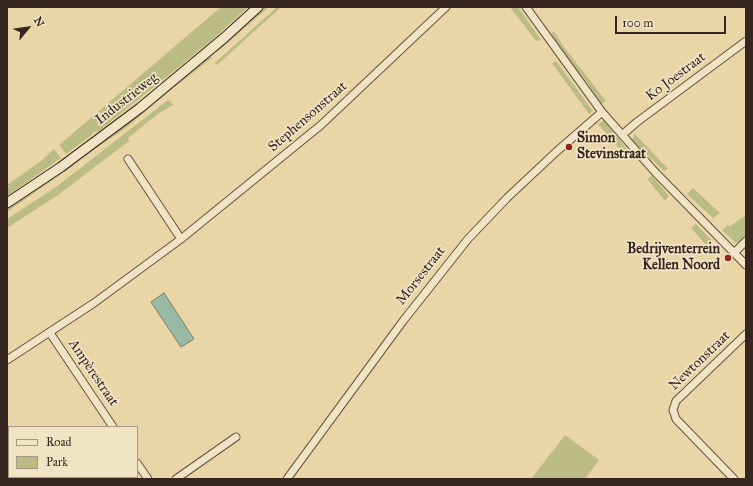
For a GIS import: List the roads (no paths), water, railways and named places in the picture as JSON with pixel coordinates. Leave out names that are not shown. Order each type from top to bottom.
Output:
[{"type":"main road","name":"Industrieweg","points":[[7,203],[61,167],[140,108],[224,38],[258,7]]},
{"type":"street","name":"Stephensonstraat","points":[[7,360],[94,303],[181,239],[320,125],[446,7]]},
{"type":"street","points":[[526,7],[602,112],[655,172],[746,264]]},
{"type":"street","name":"Ko Joestraat","points":[[622,135],[746,41]]},
{"type":"street","name":"Morsestraat","points":[[287,479],[403,320],[468,239],[506,198],[602,112]]},
{"type":"street","points":[[128,159],[181,239]]},
{"type":"street","points":[[734,252],[746,241]]},
{"type":"street","name":"Ampèrestraat","points":[[50,333],[112,426]]},
{"type":"street","name":"Newtonstraat","points":[[734,479],[676,419],[674,410],[676,401],[746,334]]},
{"type":"street","points":[[176,479],[236,437]]},
{"type":"street","points":[[138,464],[148,479]]},
{"type":"place","name":"Simon Stevinstraat","points":[[569,147]]},
{"type":"place","name":"Bedrijventerrein Kellen Noord","points":[[728,258]]}]
